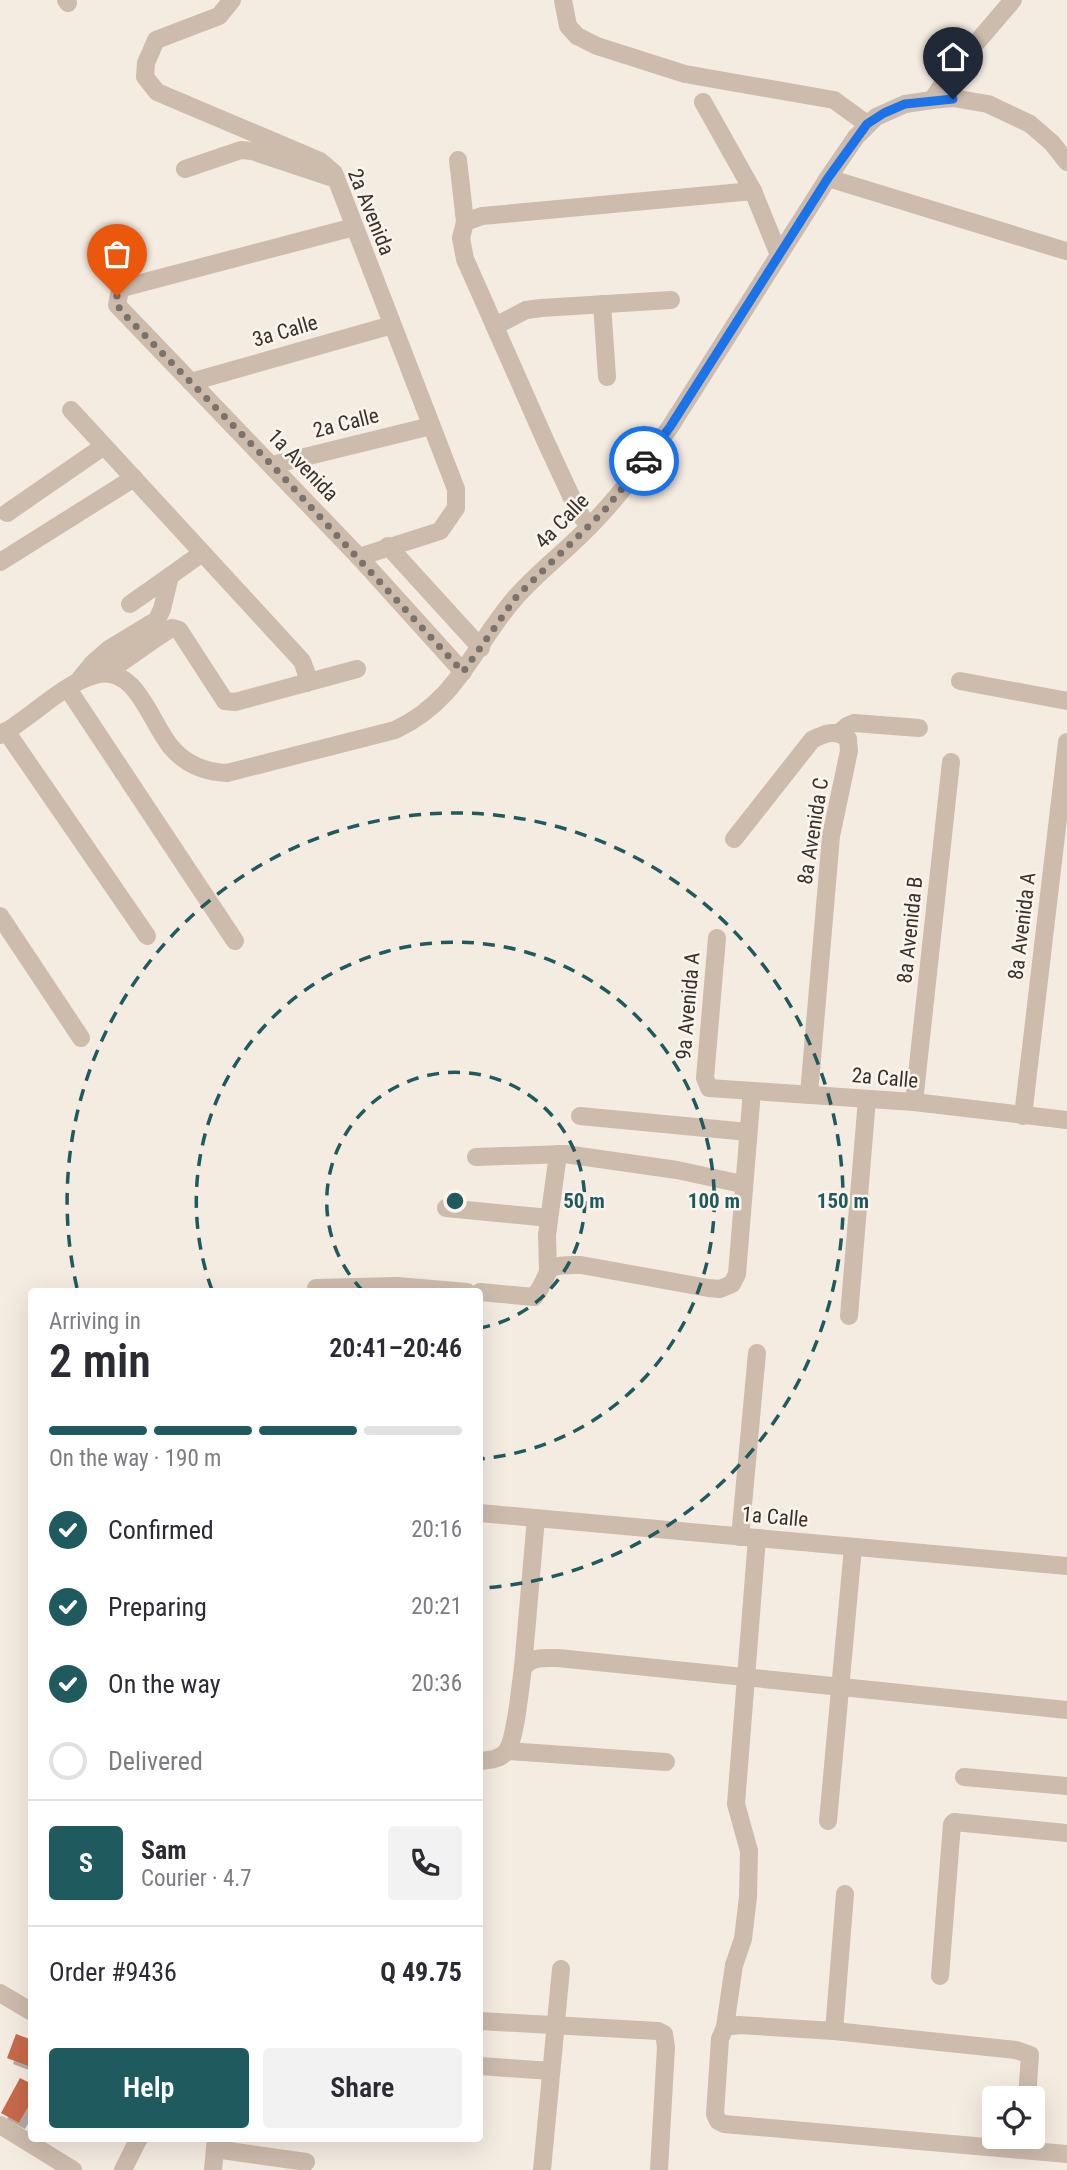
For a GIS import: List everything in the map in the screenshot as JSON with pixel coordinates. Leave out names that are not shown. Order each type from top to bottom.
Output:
[{"type":"street","name":"2a Avenida","points":[[232,0],[219,16],[156,40],[146,63],[145,77],[157,92],[320,160],[334,173],[456,489],[456,508],[440,531],[425,538],[388,546]]},
{"type":"street","points":[[563,0],[568,26],[577,36],[597,46],[685,74],[834,100],[867,124]]},
{"type":"street","points":[[932,100],[948,76],[1013,0]]},
{"type":"street","name":"4a Calle","points":[[106,673],[132,685],[170,747],[200,769],[227,773],[395,730],[418,719],[463,672],[517,596],[589,527],[670,427],[828,178],[867,124],[905,104],[953,99],[988,104],[1019,117],[1037,129],[1067,162]]},
{"type":"street","points":[[704,102],[753,191],[779,255]]},
{"type":"street","points":[[185,169],[241,150],[252,151],[337,179]]},
{"type":"street","points":[[458,160],[465,222],[461,238],[465,259],[544,440],[578,511],[589,527]]},
{"type":"street","points":[[828,178],[1066,251]]},
{"type":"street","points":[[465,222],[482,216],[753,191]]},
{"type":"street","name":"1a Avenida","points":[[354,227],[120,290],[117,305],[359,557],[463,672]]},
{"type":"street","points":[[495,326],[526,310],[671,300]]},
{"type":"street","points":[[602,304],[607,377]]},
{"type":"street","name":"3a Calle","points":[[191,382],[392,325]]},
{"type":"street","points":[[71,410],[302,662],[307,683]]},
{"type":"street","name":"2a Calle","points":[[272,465],[431,426]]},
{"type":"street","points":[[7,513],[104,446]]},
{"type":"street","points":[[0,562],[134,478]]},
{"type":"street","points":[[359,557],[388,546],[481,648]]},
{"type":"street","points":[[130,604],[202,553]]},
{"type":"street","points":[[147,936],[3,733],[73,686],[95,675],[106,673],[155,630],[170,576]]},
{"type":"street","points":[[73,686],[109,649],[155,630],[172,628],[179,630],[225,702],[235,702],[356,669]]},
{"type":"street","points":[[960,681],[1067,701]]},
{"type":"street","points":[[73,686],[236,941]]},
{"type":"street","points":[[839,733],[855,723],[919,728]]},
{"type":"street","name":"8a Avenida C","points":[[734,839],[812,740],[827,733],[839,733],[848,739],[849,751],[831,836],[809,1094]]},
{"type":"street","name":"8a Avenida A","points":[[1023,1116],[1067,743]]},
{"type":"street","name":"8a Avenida B","points":[[914,1102],[951,762]]},
{"type":"street","points":[[0,916],[81,1038]]},
{"type":"street","name":"9a Avenida A","points":[[705,1078],[717,938]]},
{"type":"street","name":"2a Calle","points":[[705,1078],[709,1088],[914,1102],[1067,1120]]},
{"type":"street","points":[[483,1292],[534,1297],[548,1270],[561,1264],[581,1265],[708,1288],[727,1287],[736,1279],[752,1091]]},
{"type":"street","points":[[849,1316],[867,1099]]},
{"type":"street","points":[[580,1116],[748,1132]]},
{"type":"street","points":[[476,1157],[558,1154],[624,1161],[743,1184]]},
{"type":"street","points":[[548,1270],[550,1217],[558,1154]]},
{"type":"street","points":[[446,1208],[550,1217]]},
{"type":"street","points":[[316,1288],[420,1288]]},
{"type":"street","points":[[757,1353],[748,1538],[746,1676],[736,1804],[749,1851],[748,1897],[743,1939],[734,1965],[725,2027],[719,2039],[715,2114],[723,2124],[982,2141]]},
{"type":"street","name":"1a Calle","points":[[483,1513],[1067,1566]]},
{"type":"street","points":[[483,1761],[497,1759],[507,1751],[512,1736],[523,1668],[536,1518]]},
{"type":"street","points":[[828,1821],[853,1547]]},
{"type":"street","points":[[523,1668],[528,1661],[558,1658],[1067,1710]]},
{"type":"street","points":[[507,1751],[666,1762]]},
{"type":"street","points":[[964,1777],[1067,1786]]},
{"type":"street","points":[[940,1976],[952,1824],[954,1822],[1067,1833]]},
{"type":"street","points":[[834,2031],[845,1894]]},
{"type":"street","points":[[542,2170],[561,1969]]},
{"type":"street","points":[[0,1993],[28,2010]]},
{"type":"street","points":[[483,2021],[658,2031],[666,2036],[659,2170]]},
{"type":"street","points":[[725,2027],[739,2025],[834,2031],[1025,2052],[1030,2055],[1028,2086]]},
{"type":"street","points":[[483,2066],[551,2071]]},
{"type":"street","points":[[0,2125],[73,2170]]},
{"type":"street","points":[[123,2170],[137,2142]]},
{"type":"street","points":[[213,2170],[216,2144],[306,2162]]},
{"type":"street","points":[[1045,2149],[1067,2154]]},
{"type":"building","points":[[16,2034],[28,2038],[28,2066],[7,2058]]},
{"type":"building","points":[[20,2078],[28,2082],[28,2107],[19,2123],[1,2113]]},
{"type":"way so far","points":[[117,296],[117,305],[124,314],[272,465],[463,672],[517,596],[589,527],[644,461]]},
{"type":"route","points":[[644,461],[670,427],[828,178],[867,124],[905,104],[953,99]]}]
